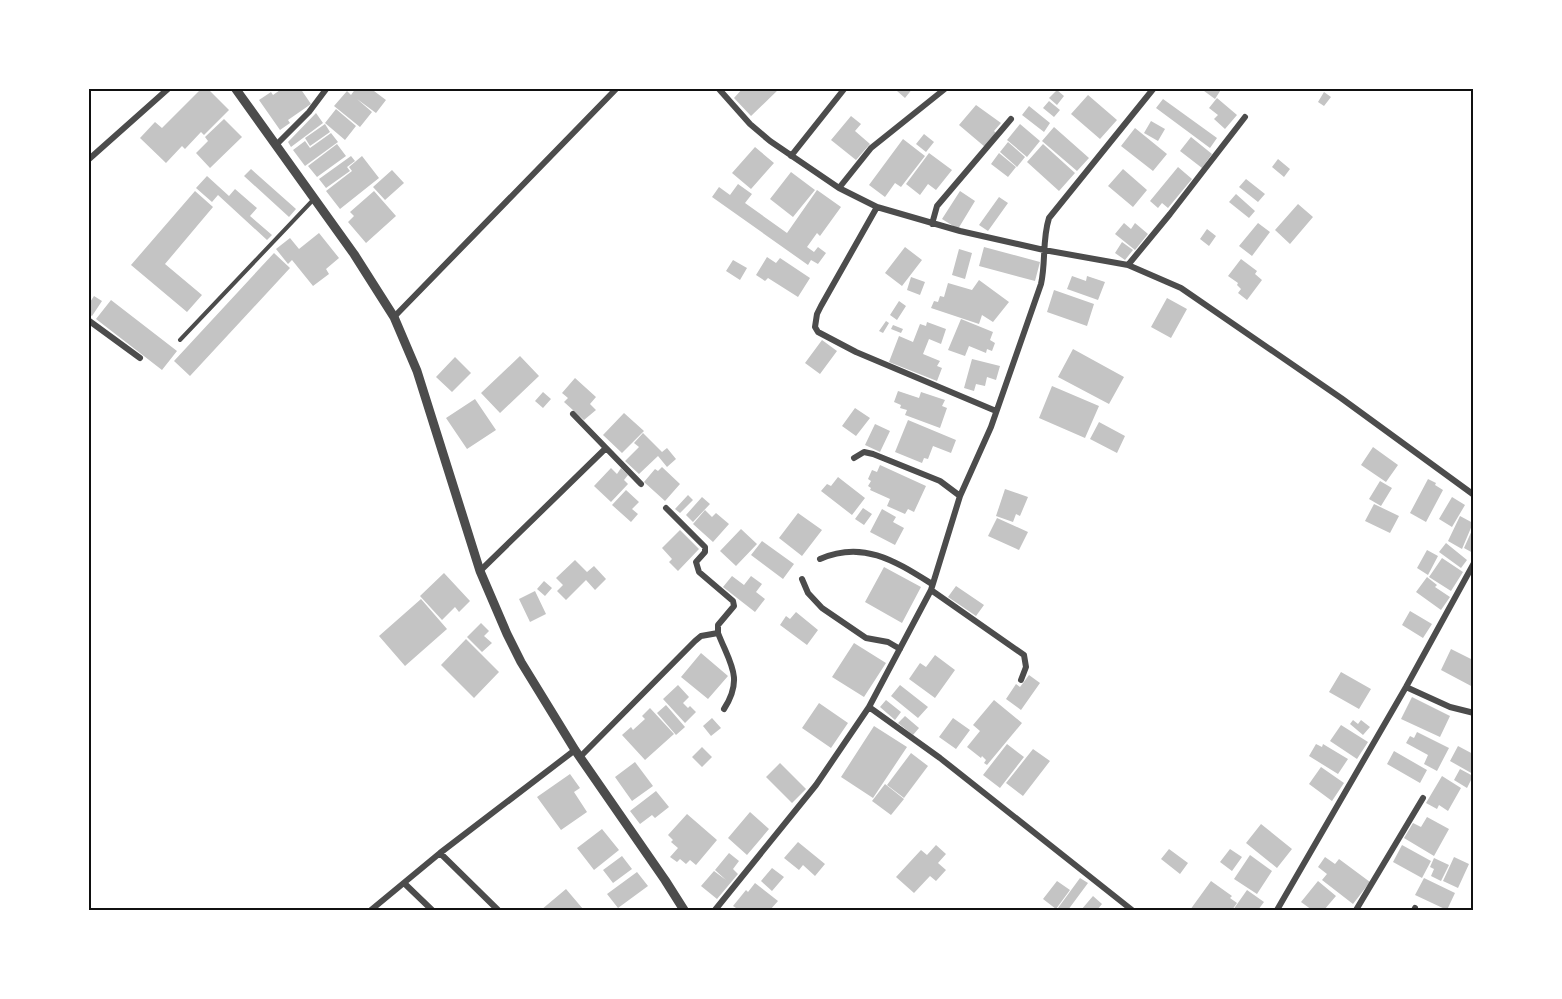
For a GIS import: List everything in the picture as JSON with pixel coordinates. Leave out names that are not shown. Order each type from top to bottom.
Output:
[{"type":"street","points":[[88,160],[169,88]]},
{"type":"street","points":[[235,88],[354,254],[394,317],[417,371],[480,571],[521,662],[577,753],[684,910]]},
{"type":"street","points":[[276,145],[309,112],[327,88]]},
{"type":"street","points":[[394,317],[617,88]]},
{"type":"street","points":[[718,88],[750,124],[790,156],[839,188],[877,207],[932,224],[1044,250],[1128,264],[1155,275],[1192,295],[1341,398],[1473,495]]},
{"type":"street","points":[[790,156],[845,88]]},
{"type":"street","points":[[839,188],[871,148],[946,88]]},
{"type":"street","points":[[715,910],[816,785],[869,708],[932,587],[960,496],[996,411],[1041,284],[1044,270],[1045,232],[1053,212],[1154,88]]},
{"type":"street","points":[[1128,264],[1245,117]]},
{"type":"street","points":[[932,224],[938,206],[1011,119]]},
{"type":"street","points":[[877,207],[821,306],[815,327],[818,332],[856,352],[996,411]]},
{"type":"street","points":[[88,320],[140,358]]},
{"type":"street","points":[[573,414],[641,484]]},
{"type":"street","points":[[480,571],[606,448]]},
{"type":"street","points":[[854,458],[864,452],[873,454],[940,482],[960,496]]},
{"type":"street","points":[[666,508],[705,547],[705,552],[696,562],[699,572],[734,603],[732,609],[718,625],[718,633],[735,679],[733,694],[724,709]]},
{"type":"street","points":[[820,559],[844,550],[864,552],[894,562],[1024,655],[1026,667],[1021,680]]},
{"type":"street","points":[[1277,910],[1406,687],[1473,563]]},
{"type":"street","points":[[802,579],[808,593],[822,608],[866,638],[888,642],[900,649]]},
{"type":"street","points":[[371,910],[440,853],[577,753],[701,636],[718,633]]},
{"type":"street","points":[[1406,687],[1449,707],[1473,713]]},
{"type":"street","points":[[869,708],[949,765],[1132,910]]},
{"type":"street","points":[[1356,910],[1423,798]]},
{"type":"street","points":[[440,853],[498,910]]},
{"type":"street","points":[[404,883],[432,910]]},
{"type":"lane","points":[[180,340],[314,200]]},
{"type":"building","points":[[202,88],[207,88],[229,110],[204,135],[201,132],[185,149],[182,146],[166,163],[140,138],[155,122],[162,128]]},
{"type":"building","points":[[283,88],[300,88],[311,104],[288,120],[290,123],[280,130],[259,100]]},
{"type":"building","points":[[356,88],[370,88],[386,100],[376,113],[357,99],[372,112],[360,127],[334,106],[347,91],[351,95]]},
{"type":"building","points":[[743,88],[780,88],[751,116],[734,98]]},
{"type":"building","points":[[899,88],[913,88],[905,98],[897,91]]},
{"type":"building","points":[[1200,88],[1222,88],[1215,99]]},
{"type":"building","points":[[1057,90],[1064,96],[1057,105],[1049,98]]},
{"type":"building","points":[[1324,92],[1331,97],[1324,106],[1318,102]]},
{"type":"building","points":[[1088,95],[1117,120],[1100,139],[1071,114]]},
{"type":"building","points":[[1217,98],[1237,115],[1225,129],[1214,119],[1218,115],[1209,108]]},
{"type":"building","points":[[1163,99],[1217,138],[1210,148],[1156,108]]},
{"type":"building","points":[[1049,101],[1060,110],[1054,117],[1043,108]]},
{"type":"building","points":[[976,105],[1001,123],[985,147],[959,125]]},
{"type":"building","points":[[1029,106],[1050,123],[1044,132],[1022,115]]},
{"type":"building","points":[[336,109],[356,126],[345,140],[325,123]]},
{"type":"building","points":[[316,113],[323,123],[291,147],[288,142]]},
{"type":"building","points":[[851,116],[861,124],[855,131],[870,144],[856,160],[831,140]]},
{"type":"building","points":[[224,119],[242,137],[210,168],[196,153],[208,141],[205,137]]},
{"type":"building","points":[[1151,121],[1165,129],[1158,141],[1144,133]]},
{"type":"building","points":[[325,124],[330,132],[310,146],[305,138]]},
{"type":"building","points":[[1020,124],[1040,141],[1027,157],[1007,140]]},
{"type":"building","points":[[1054,127],[1089,158],[1077,171],[1042,141]]},
{"type":"building","points":[[1135,128],[1167,154],[1153,171],[1121,146]]},
{"type":"building","points":[[331,133],[338,142],[305,166],[293,150],[305,141],[310,148]]},
{"type":"building","points":[[924,134],[934,142],[926,152],[916,144]]},
{"type":"building","points":[[1191,137],[1212,154],[1202,168],[1180,151]]},
{"type":"building","points":[[903,139],[925,156],[901,187],[895,183],[885,197],[869,185]]},
{"type":"building","points":[[1008,142],[1025,157],[1017,167],[1000,152]]},
{"type":"building","points":[[337,144],[346,156],[317,177],[308,166]]},
{"type":"building","points":[[1043,144],[1075,173],[1059,191],[1027,162]]},
{"type":"building","points":[[755,147],[774,163],[751,189],[732,173]]},
{"type":"building","points":[[929,153],[952,170],[936,190],[928,184],[920,195],[906,184]]},
{"type":"building","points":[[999,153],[1016,167],[1008,177],[991,164]]},
{"type":"building","points":[[351,156],[355,161],[347,167],[350,171],[326,188],[319,179]]},
{"type":"building","points":[[362,156],[379,178],[340,209],[326,191],[352,171],[349,167]]},
{"type":"building","points":[[1278,159],[1290,169],[1284,177],[1272,167]]},
{"type":"building","points":[[1178,167],[1192,179],[1168,208],[1162,203],[1158,208],[1150,201]]},
{"type":"building","points":[[251,169],[296,209],[289,217],[244,176]]},
{"type":"building","points":[[1123,169],[1147,190],[1133,207],[1108,186]]},
{"type":"building","points":[[392,170],[404,183],[385,200],[373,187]]},
{"type":"building","points":[[791,172],[815,190],[793,217],[770,199]]},
{"type":"building","points":[[207,176],[229,196],[235,189],[257,208],[250,216],[272,235],[267,240],[218,195],[212,202],[196,188]]},
{"type":"building","points":[[1246,179],[1265,194],[1258,202],[1239,187]]},
{"type":"building","points":[[738,184],[752,194],[745,203],[787,233],[817,190],[841,207],[820,236],[817,233],[807,247],[814,252],[818,247],[826,253],[818,264],[811,260],[808,265],[712,197],[719,187],[730,195]]},
{"type":"building","points":[[195,191],[213,207],[165,264],[202,295],[187,312],[131,265]]},
{"type":"building","points":[[374,191],[396,216],[366,243],[348,222],[354,216],[350,212]]},
{"type":"building","points":[[960,191],[975,201],[958,229],[942,219]]},
{"type":"building","points":[[1236,194],[1255,211],[1249,218],[1229,202]]},
{"type":"building","points":[[999,197],[1008,203],[988,231],[979,225]]},
{"type":"building","points":[[1298,204],[1313,217],[1290,244],[1275,230]]},
{"type":"building","points":[[1124,223],[1131,229],[1135,223],[1148,234],[1135,250],[1115,234]]},
{"type":"building","points":[[1258,223],[1270,232],[1252,256],[1239,246]]},
{"type":"building","points":[[1207,229],[1216,236],[1209,246],[1200,239]]},
{"type":"building","points":[[319,233],[339,258],[326,269],[329,274],[313,286],[292,260],[288,264],[276,249],[290,238],[299,249]]},
{"type":"building","points":[[1122,242],[1133,250],[1125,260],[1115,253]]},
{"type":"building","points":[[905,247],[922,260],[902,286],[885,273]]},
{"type":"building","points":[[984,247],[1040,262],[1035,281],[979,266]]},
{"type":"building","points":[[959,249],[972,253],[965,279],[952,275]]},
{"type":"building","points":[[274,253],[290,268],[190,376],[174,361]]},
{"type":"building","points":[[767,257],[776,263],[780,258],[810,278],[798,297],[768,278],[765,281],[756,275]]},
{"type":"building","points":[[1241,259],[1257,271],[1255,274],[1262,280],[1247,300],[1238,293],[1241,289],[1238,283],[1228,276]]},
{"type":"building","points":[[733,260],[747,268],[740,280],[726,271]]},
{"type":"building","points":[[1072,276],[1086,281],[1087,276],[1105,282],[1098,300],[1067,289]]},
{"type":"building","points":[[911,277],[925,282],[920,295],[907,290]]},
{"type":"building","points":[[979,280],[1009,302],[993,322],[982,315],[979,324],[931,308],[934,301],[938,302],[940,296],[944,297],[948,283],[972,290]]},
{"type":"building","points":[[1054,290],[1094,304],[1087,326],[1047,312]]},
{"type":"building","points":[[94,296],[102,301],[92,316],[88,314],[88,305]]},
{"type":"building","points":[[1167,298],[1187,309],[1171,338],[1151,327]]},
{"type":"building","points":[[111,300],[177,351],[162,370],[96,319]]},
{"type":"building","points":[[899,301],[906,306],[897,320],[890,315]]},
{"type":"building","points":[[961,319],[993,332],[990,340],[995,343],[992,351],[987,349],[986,353],[969,346],[965,356],[948,350]]},
{"type":"building","points":[[886,321],[889,323],[883,333],[879,331]]},
{"type":"building","points":[[927,322],[946,329],[941,344],[929,339],[923,354],[940,361],[937,366],[942,368],[937,381],[889,362],[899,336],[913,342],[920,324],[926,326]]},
{"type":"building","points":[[893,325],[903,329],[901,333],[891,329]]},
{"type":"building","points":[[822,340],[837,351],[820,374],[805,363]]},
{"type":"building","points":[[1073,349],[1124,377],[1109,404],[1058,377]]},
{"type":"building","points":[[520,356],[539,376],[500,413],[481,393]]},
{"type":"building","points":[[455,357],[471,373],[452,392],[436,377]]},
{"type":"building","points":[[972,359],[1000,366],[996,380],[987,377],[985,386],[976,384],[974,391],[964,388]]},
{"type":"building","points":[[575,378],[596,397],[590,404],[596,410],[584,420],[564,402],[568,398],[562,393]]},
{"type":"building","points":[[1052,386],[1099,406],[1085,438],[1039,418]]},
{"type":"building","points":[[898,391],[919,398],[921,392],[945,400],[942,406],[947,408],[940,428],[905,415],[907,410],[900,408],[901,405],[894,402]]},
{"type":"building","points":[[543,392],[551,399],[543,408],[535,401]]},
{"type":"building","points":[[475,399],[496,430],[467,449],[446,418]]},
{"type":"building","points":[[855,408],[870,418],[856,436],[842,426]]},
{"type":"building","points":[[624,413],[644,431],[622,453],[603,435]]},
{"type":"building","points":[[908,420],[956,440],[951,453],[933,446],[928,459],[924,458],[922,463],[895,452]]},
{"type":"building","points":[[1099,422],[1125,436],[1117,453],[1090,439]]},
{"type":"building","points":[[875,424],[890,431],[880,452],[865,445]]},
{"type":"building","points":[[643,433],[662,452],[667,448],[676,459],[667,467],[658,456],[639,474],[625,461],[639,447],[634,443]]},
{"type":"building","points":[[1373,447],[1398,465],[1386,482],[1361,465]]},
{"type":"building","points":[[880,465],[926,486],[914,512],[908,509],[905,514],[887,506],[890,499],[870,490],[868,486],[871,481],[868,479],[872,470],[877,472]]},
{"type":"building","points":[[662,467],[680,484],[665,501],[644,482],[655,469],[658,471]]},
{"type":"building","points":[[611,468],[617,474],[621,468],[628,475],[624,480],[628,484],[611,502],[594,486]]},
{"type":"building","points":[[838,477],[865,498],[852,515],[821,491],[827,484],[831,486]]},
{"type":"building","points":[[1428,479],[1443,490],[1426,522],[1410,513]]},
{"type":"building","points":[[1380,481],[1392,488],[1381,506],[1369,499]]},
{"type":"building","points":[[1005,489],[1028,497],[1020,516],[1016,514],[1013,522],[996,516]]},
{"type":"building","points":[[626,490],[639,502],[632,509],[638,514],[631,522],[612,505]]},
{"type":"building","points":[[688,495],[693,500],[680,513],[675,509]]},
{"type":"building","points":[[702,497],[710,504],[693,522],[686,515]]},
{"type":"building","points":[[1452,497],[1465,505],[1452,527],[1439,519]]},
{"type":"building","points":[[1374,504],[1399,516],[1390,533],[1365,521]]},
{"type":"building","points":[[863,508],[872,514],[864,525],[855,519]]},
{"type":"building","points":[[882,509],[896,517],[893,522],[904,528],[895,545],[870,532]]},
{"type":"building","points":[[705,510],[712,517],[716,513],[729,524],[713,542],[693,524]]},
{"type":"building","points":[[798,513],[822,530],[802,556],[779,538]]},
{"type":"building","points":[[1460,516],[1473,523],[1462,549],[1448,541]]},
{"type":"building","points":[[997,518],[1028,532],[1019,550],[988,536]]},
{"type":"building","points":[[1473,528],[1473,553],[1464,548]]},
{"type":"building","points":[[741,529],[757,544],[736,566],[720,551]]},
{"type":"building","points":[[680,530],[699,549],[678,571],[669,562],[672,559],[662,548]]},
{"type":"building","points":[[762,541],[794,564],[783,579],[751,555]]},
{"type":"building","points":[[1446,543],[1467,560],[1461,568],[1439,552]]},
{"type":"building","points":[[1427,550],[1438,556],[1428,575],[1417,568]]},
{"type":"building","points":[[1442,558],[1463,572],[1451,591],[1429,577]]},
{"type":"building","points":[[575,560],[587,572],[594,566],[606,579],[595,590],[586,580],[566,600],[557,591],[563,585],[556,578]]},
{"type":"building","points":[[884,567],[921,587],[902,623],[865,602]]},
{"type":"building","points":[[444,573],[470,601],[459,612],[455,607],[442,620],[420,596]]},
{"type":"building","points":[[732,576],[744,585],[751,576],[762,584],[756,592],[765,599],[755,612],[723,587]]},
{"type":"building","points":[[1427,577],[1437,585],[1435,587],[1450,597],[1441,610],[1416,592]]},
{"type":"building","points":[[544,581],[552,588],[545,596],[537,589]]},
{"type":"building","points":[[956,586],[984,605],[976,616],[948,597]]},
{"type":"building","points":[[535,591],[546,614],[530,622],[519,599]]},
{"type":"building","points":[[421,599],[447,629],[405,666],[379,636]]},
{"type":"building","points":[[1410,611],[1432,624],[1423,638],[1402,625]]},
{"type":"building","points":[[796,612],[818,630],[807,645],[780,625],[786,616],[790,619]]},
{"type":"building","points":[[481,623],[489,631],[484,636],[492,643],[482,652],[467,637]]},
{"type":"building","points":[[466,639],[499,672],[474,698],[441,665]]},
{"type":"building","points":[[854,643],[886,663],[864,697],[832,677]]},
{"type":"building","points":[[1451,649],[1473,660],[1473,687],[1441,670]]},
{"type":"building","points":[[701,653],[728,676],[708,699],[681,677]]},
{"type":"building","points":[[935,655],[955,670],[935,698],[909,679],[920,663],[926,667]]},
{"type":"building","points":[[1341,672],[1371,689],[1359,709],[1329,692]]},
{"type":"building","points":[[1029,675],[1040,683],[1021,710],[1006,699],[1016,684],[1020,687]]},
{"type":"building","points":[[678,685],[689,697],[683,703],[696,712],[685,723],[663,699]]},
{"type":"building","points":[[900,685],[928,707],[918,718],[891,696]]},
{"type":"building","points":[[1412,697],[1450,716],[1440,737],[1401,719]]},
{"type":"building","points":[[886,700],[901,712],[895,720],[880,707]]},
{"type":"building","points":[[994,700],[1022,723],[987,765],[982,756],[981,758],[967,747],[980,731],[973,725]]},
{"type":"building","points":[[819,703],[848,723],[831,748],[802,728]]},
{"type":"building","points":[[666,705],[685,727],[676,735],[657,713]]},
{"type":"building","points":[[650,708],[674,734],[645,760],[622,735],[631,727],[633,730],[645,719],[642,716]]},
{"type":"building","points":[[905,716],[919,728],[913,735],[898,723]]},
{"type":"building","points":[[712,718],[721,728],[711,736],[703,726]]},
{"type":"building","points":[[953,718],[970,730],[956,749],[939,737]]},
{"type":"building","points":[[1353,720],[1358,724],[1361,720],[1370,727],[1363,735],[1350,724]]},
{"type":"building","points":[[1341,725],[1368,742],[1357,759],[1330,741]]},
{"type":"building","points":[[874,726],[907,747],[873,798],[841,777]]},
{"type":"building","points":[[1417,732],[1449,748],[1437,771],[1424,764],[1428,755],[1406,743],[1410,736],[1414,738]]},
{"type":"building","points":[[1007,744],[1024,757],[1000,788],[983,775]]},
{"type":"building","points":[[1316,744],[1322,747],[1323,744],[1348,759],[1338,774],[1309,756]]},
{"type":"building","points":[[1458,746],[1473,754],[1473,774],[1450,761]]},
{"type":"building","points":[[702,747],[712,757],[702,767],[692,757]]},
{"type":"building","points":[[1033,749],[1050,761],[1023,796],[1006,783]]},
{"type":"building","points":[[1394,751],[1427,770],[1420,783],[1387,764]]},
{"type":"building","points":[[911,753],[928,766],[904,798],[887,785]]},
{"type":"building","points":[[635,762],[653,786],[632,801],[615,777]]},
{"type":"building","points":[[780,763],[806,789],[792,803],[766,777]]},
{"type":"building","points":[[1321,767],[1344,783],[1332,801],[1309,784]]},
{"type":"building","points":[[1460,769],[1473,776],[1467,788],[1454,780]]},
{"type":"building","points":[[570,774],[580,788],[574,792],[587,812],[561,830],[537,797]]},
{"type":"building","points":[[1442,776],[1461,788],[1448,811],[1439,805],[1437,809],[1426,803]]},
{"type":"building","points":[[885,784],[904,799],[891,815],[872,801]]},
{"type":"building","points":[[656,791],[669,807],[655,818],[652,815],[640,824],[630,811]]},
{"type":"building","points":[[750,812],[769,829],[747,855],[728,838]]},
{"type":"building","points":[[687,814],[717,840],[696,865],[690,860],[686,864],[680,859],[677,862],[670,857],[678,848],[671,842],[673,840],[668,835]]},
{"type":"building","points":[[1427,817],[1449,829],[1434,856],[1404,838],[1413,823],[1421,827]]},
{"type":"building","points":[[1261,824],[1292,849],[1277,868],[1246,843]]},
{"type":"building","points":[[602,829],[619,850],[594,870],[577,848]]},
{"type":"building","points":[[798,842],[825,864],[815,876],[803,865],[799,870],[784,858]]},
{"type":"building","points":[[936,845],[946,854],[938,863],[946,870],[936,881],[930,876],[914,893],[896,877],[921,850],[927,855]]},
{"type":"building","points":[[1402,845],[1431,861],[1422,878],[1393,862]]},
{"type":"building","points":[[1169,849],[1188,863],[1180,874],[1161,859]]},
{"type":"building","points":[[1230,849],[1242,857],[1232,871],[1220,862]]},
{"type":"building","points":[[729,853],[739,861],[733,869],[738,874],[717,899],[701,886],[714,871],[726,880],[715,870]]},
{"type":"building","points":[[1250,855],[1272,871],[1257,894],[1234,879]]},
{"type":"building","points":[[622,856],[632,869],[613,883],[603,870]]},
{"type":"building","points":[[1325,857],[1335,864],[1339,859],[1370,882],[1353,904],[1322,880],[1327,874],[1318,867]]},
{"type":"building","points":[[1454,857],[1469,864],[1458,888],[1443,881]]},
{"type":"building","points":[[1434,858],[1449,865],[1441,881],[1431,876],[1434,869],[1430,867]]},
{"type":"building","points":[[772,868],[784,877],[772,891],[761,881]]},
{"type":"building","points":[[637,872],[648,886],[618,908],[607,894]]},
{"type":"building","points":[[1080,878],[1088,883],[1068,910],[1061,910],[1058,908]]},
{"type":"building","points":[[1424,878],[1455,893],[1447,910],[1415,895]]},
{"type":"building","points":[[1057,881],[1070,890],[1056,909],[1043,899]]},
{"type":"building","points":[[1211,881],[1232,896],[1230,898],[1237,903],[1232,910],[1190,910]]},
{"type":"building","points":[[1318,881],[1336,896],[1324,910],[1312,910],[1301,902]]},
{"type":"building","points":[[755,883],[778,901],[770,910],[739,910],[733,906],[746,890],[748,892]]},
{"type":"building","points":[[566,889],[583,909],[541,910]]},
{"type":"building","points":[[1247,890],[1264,902],[1258,910],[1233,910]]},
{"type":"building","points":[[1093,896],[1102,904],[1097,910],[1081,910]]}]
